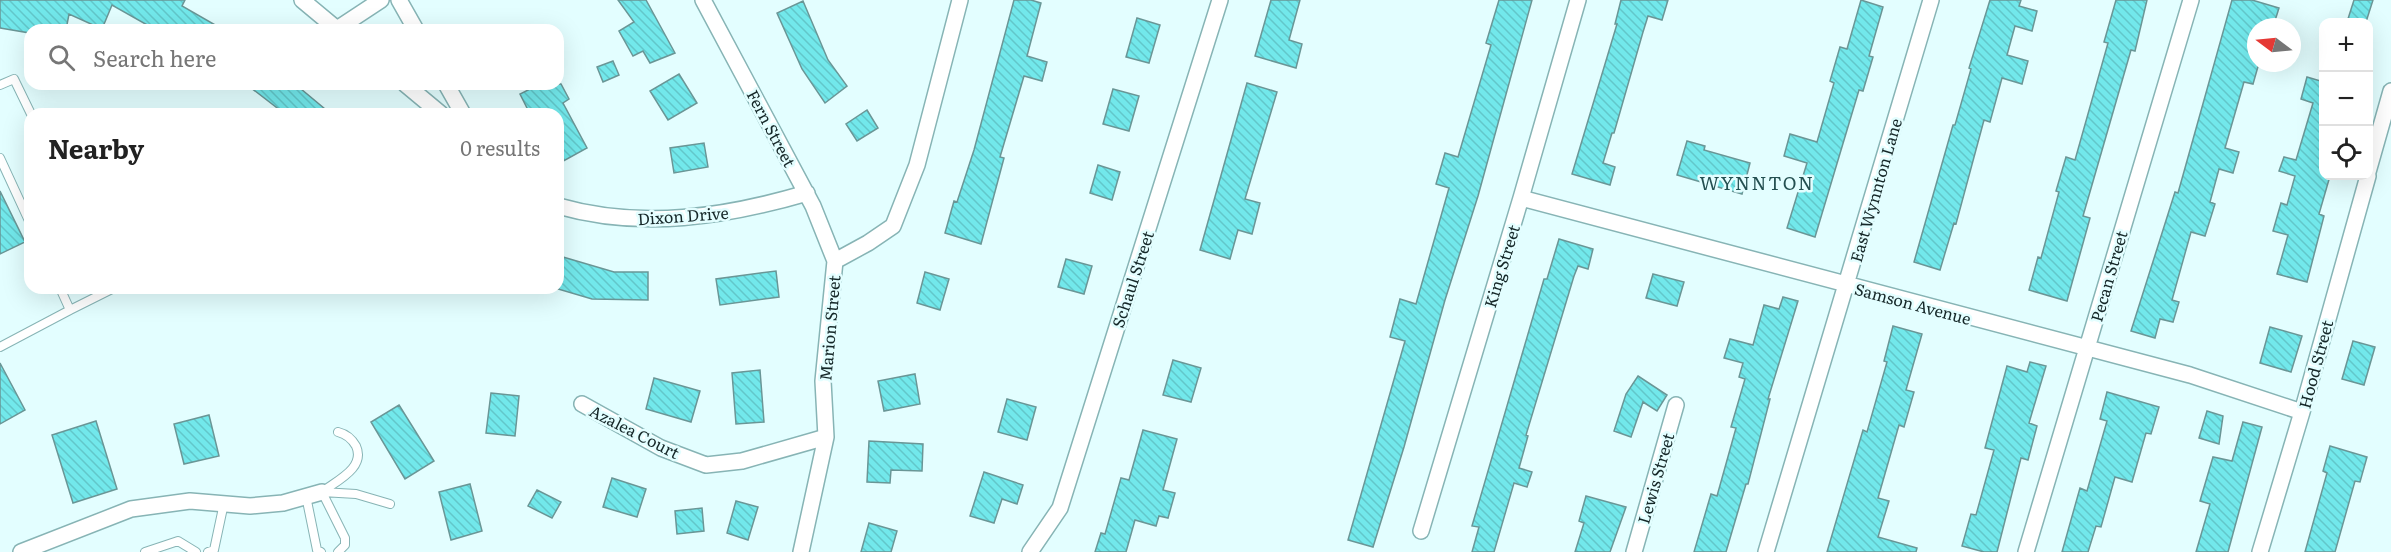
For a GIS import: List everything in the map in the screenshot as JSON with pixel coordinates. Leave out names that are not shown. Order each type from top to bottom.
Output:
[{"type":"street","points":[[302,0],[331,24]]},
{"type":"street","points":[[347,24],[381,0]]},
{"type":"street","points":[[399,0],[413,24]]},
{"type":"street","name":"Fern Street","points":[[703,0],[807,193],[835,261]]},
{"type":"street","name":"Marion Street","points":[[801,552],[826,437],[823,381],[835,261],[893,226],[917,165],[960,0]]},
{"type":"street","name":"Schaul Street","points":[[1030,552],[1060,508],[1220,0]]},
{"type":"street","name":"King Street","points":[[1421,531],[1578,0]]},
{"type":"street","name":"East Wynnton Lane","points":[[1766,552],[1931,0]]},
{"type":"street","name":"Pecan Street","points":[[2026,552],[2191,0]]},
{"type":"street","points":[[412,90],[434,108]]},
{"type":"street","points":[[449,90],[460,108]]},
{"type":"street","name":"Hood Street","points":[[2373,156],[2391,91]]},
{"type":"street","name":"Hood Street","points":[[2260,552],[2302,412],[2366,180]]},
{"type":"street","name":"Dixon Drive","points":[[564,207],[622,219],[689,218],[757,208],[807,193]]},
{"type":"street","name":"Samson Avenue","points":[[1521,198],[2190,375],[2302,412]]},
{"type":"street","name":"Azalea Court","points":[[582,404],[661,448],[706,465],[742,461],[826,437]]},
{"type":"street","name":"Lewis Street","points":[[1635,552],[1676,405]]},
{"type":"street","points":[[21,552],[131,509],[190,501],[250,506],[283,503],[322,492]]},
{"type":"lane","points":[[0,85],[14,79],[28,108]]},
{"type":"lane","points":[[0,158],[24,210]]},
{"type":"lane","points":[[63,294],[70,309]]},
{"type":"lane","points":[[0,347],[101,294]]},
{"type":"lane","points":[[322,492],[355,466],[358,456],[356,446],[346,435],[338,432]]},
{"type":"lane","points":[[322,492],[356,494],[390,504]]},
{"type":"lane","points":[[322,492],[345,538],[345,545],[338,552]]},
{"type":"lane","points":[[306,496],[317,550],[321,552]]},
{"type":"lane","points":[[208,552],[214,550],[224,503]]},
{"type":"lane","points":[[145,552],[178,541],[196,552]]},
{"type":"building","points":[[0,0],[185,0],[182,6],[214,24],[145,24],[112,5],[104,24],[91,24],[69,14],[67,24],[24,24],[24,32],[0,28]]},
{"type":"building","points":[[618,0],[646,0],[675,53],[650,63],[643,51],[633,56],[619,31],[634,22]]},
{"type":"building","points":[[1014,0],[1031,0],[1041,3],[1027,56],[1047,62],[1042,81],[1024,76],[1000,157],[1004,158],[981,244],[945,233],[954,201],[957,202],[974,150]]},
{"type":"building","points":[[1271,0],[1300,0],[1289,40],[1302,44],[1296,68],[1255,56]]},
{"type":"building","points":[[1499,0],[1532,0],[1478,196],[1445,300],[1373,547],[1348,540],[1405,341],[1390,337],[1400,299],[1416,304],[1449,188],[1436,184],[1445,153],[1458,157],[1491,45],[1486,43]]},
{"type":"building","points":[[1621,0],[1668,0],[1662,20],[1648,16],[1603,163],[1615,167],[1610,185],[1572,174],[1617,24],[1615,24]]},
{"type":"building","points":[[1861,0],[1883,7],[1869,56],[1873,57],[1863,91],[1859,90],[1815,237],[1787,228],[1807,163],[1784,156],[1790,134],[1817,142],[1834,83],[1830,81],[1840,47],[1847,49]]},
{"type":"building","points":[[1990,0],[2021,0],[2019,6],[2037,11],[2032,31],[2015,26],[2007,55],[2028,61],[2022,84],[2002,78],[1990,122],[1984,120],[1956,224],[1954,223],[1940,270],[1914,262]]},
{"type":"building","points":[[2116,0],[2147,0],[2135,51],[2131,50],[2083,216],[2090,218],[2067,301],[2029,290],[2038,257],[2041,258],[2066,157],[2075,160],[2108,43],[2104,42]]},
{"type":"building","points":[[2232,0],[2252,0],[2279,8],[2276,18],[2247,18],[2247,72],[2256,72],[2253,84],[2244,82],[2225,148],[2239,152],[2233,173],[2219,169],[2210,202],[2215,204],[2205,236],[2191,232],[2172,300],[2179,302],[2173,322],[2160,319],[2155,338],[2131,331],[2175,192],[2178,193]]},
{"type":"building","points":[[2354,0],[2373,0],[2367,18],[2348,18]]},
{"type":"building","points":[[803,1],[828,60],[847,86],[825,103],[802,69],[777,13]]},
{"type":"building","points":[[1137,18],[1160,25],[1149,63],[1126,57]]},
{"type":"building","points":[[613,61],[619,75],[603,82],[597,67]]},
{"type":"building","points":[[679,74],[697,103],[668,120],[650,91]]},
{"type":"building","points":[[2307,77],[2319,81],[2319,180],[2329,180],[2319,214],[2324,216],[2307,282],[2277,274],[2288,235],[2273,231],[2281,203],[2287,205],[2295,176],[2279,171],[2284,157],[2296,160],[2313,103],[2301,99]]},
{"type":"building","points":[[1247,83],[1277,92],[1245,199],[1260,203],[1252,234],[1238,230],[1230,259],[1200,250]]},
{"type":"building","points":[[1113,89],[1139,96],[1129,131],[1103,124]]},
{"type":"building","points":[[254,90],[302,90],[324,108],[277,108]]},
{"type":"building","points":[[528,90],[564,90],[569,99],[563,103],[587,148],[564,161],[564,108],[527,108],[520,94]]},
{"type":"building","points":[[867,110],[878,128],[857,141],[846,124]]},
{"type":"building","points":[[1687,141],[1705,146],[1704,150],[1750,163],[1742,194],[1677,175]]},
{"type":"building","points":[[704,143],[708,167],[674,173],[670,148]]},
{"type":"building","points":[[1098,165],[1120,172],[1112,200],[1090,193]]},
{"type":"building","points":[[0,191],[24,242],[0,254]]},
{"type":"building","points":[[1559,239],[1593,249],[1588,269],[1578,266],[1574,276],[1526,435],[1528,436],[1519,468],[1532,472],[1527,487],[1514,483],[1494,552],[1472,552],[1479,527],[1472,526],[1544,279],[1547,279]]},
{"type":"building","points":[[564,257],[614,272],[648,272],[648,300],[592,299],[564,291]]},
{"type":"building","points":[[1066,259],[1092,266],[1084,294],[1058,287]]},
{"type":"building","points":[[776,271],[779,297],[720,305],[716,279]]},
{"type":"building","points":[[925,272],[949,279],[940,310],[917,303]]},
{"type":"building","points":[[1653,274],[1684,282],[1677,306],[1646,298]]},
{"type":"building","points":[[1783,297],[1798,301],[1768,399],[1770,399],[1748,484],[1746,484],[1726,552],[1694,552],[1711,494],[1717,496],[1736,428],[1731,427],[1745,379],[1739,377],[1743,363],[1724,358],[1730,339],[1753,345],[1764,305],[1779,309]]},
{"type":"building","points":[[1893,326],[1922,334],[1906,390],[1914,392],[1904,427],[1899,425],[1878,498],[1889,501],[1878,537],[1917,548],[1916,552],[1827,552],[1863,430],[1867,432],[1887,362],[1884,361]]},
{"type":"building","points":[[2270,327],[2302,336],[2291,372],[2260,363]]},
{"type":"building","points":[[2353,341],[2375,347],[2364,385],[2342,379]]},
{"type":"building","points":[[1173,360],[1201,368],[1191,402],[1163,395]]},
{"type":"building","points":[[2030,362],[2046,366],[2029,423],[2037,426],[2028,460],[2021,458],[1997,552],[1984,552],[1962,546],[1971,514],[1976,515],[1994,450],[1985,448],[2007,366],[2027,372]]},
{"type":"building","points":[[0,363],[25,410],[0,424]]},
{"type":"building","points":[[760,370],[764,422],[736,424],[732,373]]},
{"type":"building","points":[[915,374],[920,404],[884,411],[878,381]]},
{"type":"building","points":[[1638,376],[1667,395],[1657,411],[1643,402],[1631,437],[1614,431],[1626,394]]},
{"type":"building","points":[[654,378],[700,391],[691,422],[646,409]]},
{"type":"building","points":[[2107,392],[2159,407],[2151,434],[2146,433],[2132,482],[2115,477],[2101,527],[2096,526],[2088,552],[2062,552],[2080,488],[2087,491],[2107,421],[2100,419]]},
{"type":"building","points":[[491,393],[519,396],[515,436],[486,433]]},
{"type":"building","points":[[1007,399],[1036,407],[1027,440],[998,432]]},
{"type":"building","points":[[399,405],[434,461],[405,479],[371,422]]},
{"type":"building","points":[[2207,411],[2223,416],[2219,444],[2199,438]]},
{"type":"building","points":[[209,415],[219,456],[184,464],[174,424]]},
{"type":"building","points":[[96,421],[117,489],[73,503],[52,435]]},
{"type":"building","points":[[2243,422],[2262,427],[2228,552],[2196,552],[2210,504],[2200,501],[2213,457],[2232,461]]},
{"type":"building","points":[[1143,430],[1177,439],[1163,490],[1175,493],[1168,518],[1159,516],[1156,526],[1135,520],[1126,552],[1095,552],[1101,533],[1105,534],[1121,478],[1129,480]]},
{"type":"building","points":[[869,441],[923,444],[922,471],[891,470],[890,483],[867,482]]},
{"type":"building","points":[[2330,446],[2367,457],[2360,482],[2355,481],[2335,552],[2305,552],[2327,473],[2323,471]]},
{"type":"building","points":[[984,472],[1023,485],[1017,504],[1002,499],[994,523],[970,516]]},
{"type":"building","points":[[612,478],[646,489],[637,517],[603,507]]},
{"type":"building","points":[[470,484],[482,531],[451,540],[439,492]]},
{"type":"building","points":[[537,490],[561,502],[552,518],[528,506]]},
{"type":"building","points":[[1586,496],[1626,507],[1610,552],[1575,552],[1584,523],[1579,521]]},
{"type":"building","points":[[736,501],[758,507],[748,540],[727,533]]},
{"type":"building","points":[[702,508],[704,531],[677,534],[675,511]]},
{"type":"building","points":[[869,523],[897,531],[891,552],[861,552]]},
{"type":"district","name":"WYNNTON","points":[[1757,182]]}]
